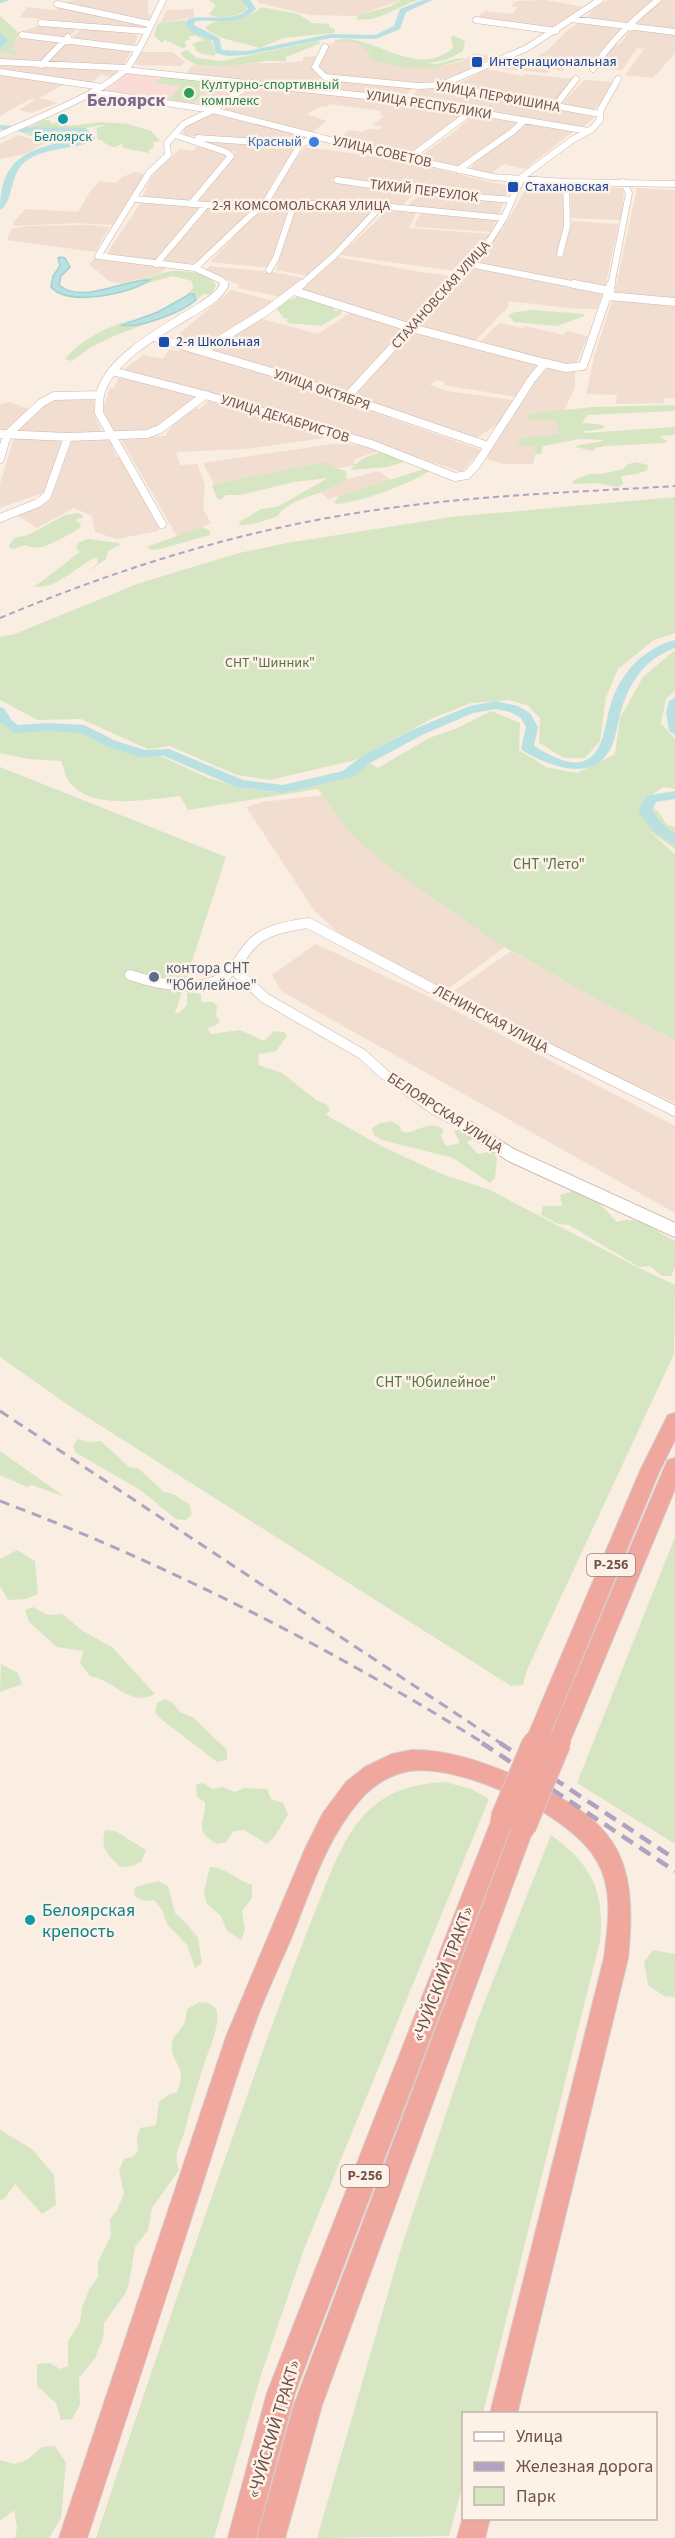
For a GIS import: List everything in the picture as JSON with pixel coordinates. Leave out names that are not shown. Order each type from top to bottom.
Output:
[{"type":"highway","name":"«ЧУЙСКИЙ ТРАКТ»","points":[[559,1715],[650,1471],[675,1421]]},
{"type":"highway","name":"«ЧУЙСКИЙ ТРАКТ»","points":[[242,2538],[281,2394],[513,1823],[559,1715],[675,1466]]},
{"type":"highway","points":[[73,2538],[247,2011],[325,1832],[354,1790],[378,1771],[402,1762],[437,1759],[471,1767],[562,1808],[578,1820],[604,1851],[613,1869],[618,1888],[620,1909],[616,1958],[503,2412]]},
{"type":"highway","name":"«ЧУЙСКИЙ ТРАКТ»","points":[[271,2538],[308,2405],[513,1823]]},
{"type":"highway","points":[[471,2538],[476,2520]]},
{"type":"street","points":[[0,135],[102,87],[126,69],[163,0]]},
{"type":"street","points":[[441,85],[527,48],[600,0]]},
{"type":"street","points":[[593,69],[608,46],[658,0]]},
{"type":"street","points":[[57,4],[150,24]]},
{"type":"street","points":[[572,19],[675,32]]},
{"type":"street","points":[[476,20],[556,31]]},
{"type":"street","points":[[41,23],[146,31]]},
{"type":"street","points":[[41,65],[81,27]]},
{"type":"street","points":[[22,35],[136,50]]},
{"type":"street","name":"УЛИЦА ПЕРФИШИНА","points":[[325,47],[315,67],[325,77],[418,86],[441,85],[600,114]]},
{"type":"street","name":"УЛИЦА РЕСПУБЛИКИ","points":[[0,62],[126,69],[404,100],[588,130]]},
{"type":"street","points":[[0,72],[102,87]]},
{"type":"street","points":[[555,106],[576,79]]},
{"type":"street","points":[[521,180],[600,120],[606,98],[618,79]]},
{"type":"street","points":[[162,524],[99,413],[97,401],[112,371],[126,356],[214,298],[225,288],[221,280],[195,268],[98,256],[149,173],[168,155],[167,143],[184,124],[213,110],[252,83]]},
{"type":"street","points":[[404,100],[418,86]]},
{"type":"street","name":"УЛИЦА СОВЕТОВ","points":[[92,92],[213,110],[408,159],[521,180],[675,184]]},
{"type":"street","points":[[408,159],[472,111]]},
{"type":"street","points":[[458,170],[512,132],[525,120]]},
{"type":"street","points":[[175,135],[300,145]]},
{"type":"street","points":[[195,268],[263,204],[300,145],[315,136]]},
{"type":"street","points":[[184,137],[231,156],[191,204]]},
{"type":"street","name":"ТИХИЙ ПЕРЕУЛОК","points":[[337,180],[418,192],[512,200]]},
{"type":"street","name":"СТАХАНОВСКАЯ УЛИЦА","points":[[345,399],[490,240],[504,218],[521,180]]},
{"type":"street","points":[[560,254],[567,226],[566,182]]},
{"type":"street","points":[[294,291],[412,328],[545,363],[566,368],[583,366],[610,293],[629,194],[623,182]]},
{"type":"street","name":"2-Я КОМСОМОЛЬСКАЯ УЛИЦА","points":[[135,199],[206,205],[381,206],[504,218]]},
{"type":"street","points":[[269,270],[276,258],[294,204]]},
{"type":"street","points":[[156,264],[206,205]]},
{"type":"street","points":[[202,351],[294,291],[334,255],[381,206]]},
{"type":"street","points":[[469,264],[610,293],[675,302]]},
{"type":"street","name":"УЛИЦА ОКТЯБРЯ","points":[[154,338],[275,373],[345,399],[488,446]]},
{"type":"street","points":[[488,446],[531,380],[545,363]]},
{"type":"street","name":"УЛИЦА ДЕКАБРИСТОВ","points":[[112,371],[205,395],[371,444],[455,477],[463,476],[471,471],[488,446]]},
{"type":"street","points":[[0,459],[4,435],[41,403],[54,396],[100,395]]},
{"type":"street","points":[[4,435],[68,437],[147,434],[160,429],[205,395]]},
{"type":"street","points":[[0,519],[38,503],[47,496],[68,437]]},
{"type":"street","name":"ЛЕНИНСКАЯ УЛИЦА","points":[[232,968],[256,939],[282,928],[308,924],[564,1057],[675,1111]]},
{"type":"street","points":[[130,975],[140,979],[192,987],[211,985],[232,968]]},
{"type":"street","name":"БЕЛОЯРСКАЯ УЛИЦА","points":[[232,968],[265,998],[362,1054],[384,1074],[435,1110],[486,1137],[511,1155],[675,1230]]},
{"type":"shaded area","points":[[75,0],[148,0],[148,12],[151,17],[148,24],[59,3]]},
{"type":"shaded area","points":[[257,0],[401,0],[356,16],[310,15],[259,3]]},
{"type":"shaded area","points":[[546,0],[583,7],[550,29],[473,19],[486,11],[512,14],[518,7],[510,6],[517,1]]},
{"type":"shaded area","points":[[608,0],[656,0],[623,25],[584,19]]},
{"type":"shaded area","points":[[662,0],[675,0],[675,31],[631,26]]},
{"type":"shaded area","points":[[61,6],[146,25],[142,30],[42,22],[44,19],[20,17],[27,7],[54,10]]},
{"type":"shaded area","points":[[194,9],[194,17],[160,23],[167,10]]},
{"type":"shaded area","points":[[580,22],[625,27],[613,41],[608,43],[591,67],[567,63],[563,71],[552,69],[548,73],[502,69],[504,64],[508,63],[526,64],[549,49],[570,28]]},
{"type":"shaded area","points":[[42,24],[80,27],[64,40],[22,32]]},
{"type":"shaded area","points":[[83,28],[132,33],[138,36],[133,49],[68,40]]},
{"type":"shaded area","points":[[632,28],[675,33],[675,53],[653,78],[625,75],[644,49],[637,48],[622,70],[597,69],[599,61],[613,44],[619,45]]},
{"type":"shaded area","points":[[20,35],[63,41],[44,64],[67,42],[132,50],[122,68],[112,77],[101,75],[92,82],[0,72],[0,55],[17,51],[11,51],[13,43]]},
{"type":"shaded area","points":[[345,40],[365,48],[374,59],[434,68],[463,61],[474,53],[494,56],[443,83],[411,84],[325,76],[319,67],[329,44]]},
{"type":"shaded area","points":[[140,52],[173,52],[185,62],[181,66],[135,65]]},
{"type":"shaded area","points":[[316,56],[314,68],[319,76],[322,76],[310,88],[185,74],[194,64],[209,67],[282,63],[303,61],[303,57]]},
{"type":"shaded area","points":[[486,69],[523,76],[525,74],[576,79],[552,105],[452,87]]},
{"type":"shaded area","points":[[129,71],[163,75],[155,83],[182,86],[169,100],[104,91]]},
{"type":"shaded area","points":[[0,73],[67,83],[39,98],[58,103],[31,113],[19,110],[35,100],[30,99],[0,116]]},
{"type":"shaded area","points":[[328,79],[414,87],[403,98],[313,89]]},
{"type":"shaded area","points":[[584,80],[613,82],[605,98],[592,112],[560,106]]},
{"type":"shaded area","points":[[211,84],[239,89],[215,106],[194,103]]},
{"type":"shaded area","points":[[254,86],[406,102],[466,113],[409,156],[337,139],[350,130],[362,132],[367,129],[380,129],[382,127],[372,125],[384,116],[379,114],[382,111],[329,104],[327,107],[321,106],[307,114],[326,121],[312,133],[223,110]]},
{"type":"shaded area","points":[[434,86],[595,117],[582,128],[409,99],[418,90]]},
{"type":"shaded area","points":[[214,113],[306,136],[300,144],[182,135],[185,127]]},
{"type":"shaded area","points":[[474,114],[519,121],[508,133],[459,167],[418,158],[454,132]]},
{"type":"shaded area","points":[[527,123],[574,131],[525,169],[504,164],[492,173],[470,169],[475,162]]},
{"type":"shaded area","points":[[18,135],[45,143],[25,154],[0,159],[0,144]]},
{"type":"shaded area","points":[[202,139],[298,146],[259,204],[196,202],[236,152],[219,149],[201,142]]},
{"type":"shaded area","points":[[196,147],[209,148],[227,156],[188,203],[142,198],[150,179],[159,168],[180,149],[193,151]]},
{"type":"shaded area","points":[[305,147],[395,159],[508,186],[505,199],[419,191],[333,177],[331,181],[415,193],[402,206],[270,202],[286,172]]},
{"type":"shaded area","points":[[135,172],[145,174],[115,225],[76,223],[14,226],[13,222],[26,209],[78,212],[89,193],[100,181],[116,183],[122,177]]},
{"type":"shaded area","points":[[527,187],[565,187],[567,220],[557,257],[562,257],[572,221],[619,224],[605,287],[479,263],[479,259],[505,225]]},
{"type":"shaded area","points":[[570,187],[624,188],[621,220],[571,218]]},
{"type":"shaded area","points":[[637,188],[675,190],[675,301],[614,295]]},
{"type":"shaded area","points":[[420,194],[504,201],[498,217],[406,207]]},
{"type":"shaded area","points":[[142,201],[203,206],[156,262],[105,256]]},
{"type":"shaded area","points":[[290,205],[274,262],[270,268],[210,262],[262,206]]},
{"type":"shaded area","points":[[296,206],[371,207],[370,216],[308,276],[276,270]]},
{"type":"shaded area","points":[[208,207],[255,207],[198,264],[162,262]]},
{"type":"shaded area","points":[[390,208],[417,211],[409,228],[491,234],[480,248],[455,271],[340,255]]},
{"type":"shaded area","points":[[422,212],[497,219],[491,232],[416,227],[414,225]]},
{"type":"shaded area","points":[[27,226],[110,227],[95,252],[7,240],[11,229]]},
{"type":"shaded area","points":[[96,257],[166,268],[161,273],[122,284],[109,281],[89,264]]},
{"type":"shaded area","points":[[337,257],[453,276],[409,324],[298,290]]},
{"type":"shaded area","points":[[209,266],[273,272],[304,278],[281,297],[238,288],[239,285],[206,270]]},
{"type":"shaded area","points":[[471,267],[603,293],[597,309],[577,309],[509,301],[508,307],[473,343],[417,328]]},
{"type":"shaded area","points":[[231,290],[274,301],[201,349],[176,342],[182,336],[179,334]]},
{"type":"shaded area","points":[[613,298],[675,304],[675,398],[665,398],[664,403],[616,404],[617,395],[586,394],[594,357]]},
{"type":"shaded area","points":[[352,311],[407,328],[345,395],[209,350],[259,318],[318,334]]},
{"type":"shaded area","points":[[499,323],[564,335],[567,331],[588,336],[576,364],[566,366],[478,344]]},
{"type":"shaded area","points":[[414,331],[540,365],[525,381],[516,397],[444,385],[445,382],[436,380],[430,385],[448,391],[513,400],[498,424],[478,437],[468,437],[351,397]]},
{"type":"shaded area","points":[[169,350],[191,351],[218,357],[481,450],[462,472],[389,448],[122,371],[143,355],[163,359]]},
{"type":"shaded area","points":[[548,367],[575,372],[575,387],[564,411],[528,414],[528,420],[556,419],[560,434],[537,446],[533,464],[504,464],[486,459],[531,386]]},
{"type":"shaded area","points":[[118,378],[144,381],[199,397],[163,424],[148,432],[115,434],[102,411],[110,388],[114,388]]},
{"type":"shaded area","points":[[67,398],[94,400],[94,414],[102,433],[15,434],[26,420],[51,400]]},
{"type":"shaded area","points":[[210,399],[325,435],[324,438],[245,449],[176,452],[180,465],[197,464],[205,484],[203,509],[211,523],[178,538],[121,439],[165,436],[174,423],[194,408],[200,409]]},
{"type":"shaded area","points":[[10,402],[29,409],[3,432],[0,432],[0,404]]},
{"type":"shaded area","points":[[14,437],[63,438],[45,492],[0,508],[0,484]]},
{"type":"shaded area","points":[[73,438],[110,439],[116,457],[122,458],[160,528],[158,531],[117,539],[95,532],[92,516],[74,508],[37,528],[18,516],[51,499]]},
{"type":"shaded area","points":[[332,444],[363,445],[378,451],[353,460],[355,465],[334,469],[325,463],[214,484],[203,463]]},
{"type":"shaded area","points":[[378,471],[391,480],[329,499],[321,493],[348,479]]},
{"type":"shaded area","points":[[322,795],[349,832],[505,947],[446,990],[337,932],[314,910],[246,807],[262,802]]},
{"type":"shaded area","points":[[316,944],[427,996],[675,1126],[675,1213],[281,991],[272,975]]},
{"type":"shaded area","points":[[511,951],[675,1040],[675,1103],[556,1049],[451,993]]},
{"type":"green space","points":[[209,0],[243,0],[247,10],[228,17],[213,16],[209,14],[216,5]]},
{"type":"green space","points":[[401,0],[419,0],[381,16],[365,20],[356,19],[358,15],[389,7]]},
{"type":"green space","points":[[261,7],[298,14],[312,23],[329,24],[329,27],[335,29],[334,33],[283,38],[260,48],[222,38],[205,27],[219,21],[247,15]]},
{"type":"green space","points":[[0,16],[19,33],[11,50],[18,51],[14,55],[6,53],[0,55]]},
{"type":"green space","points":[[185,20],[189,29],[211,40],[216,53],[214,56],[195,50],[192,44],[204,40],[197,36],[188,36],[191,39],[185,41],[186,47],[182,48],[163,39],[164,42],[161,42],[154,36],[157,25],[160,23]]},
{"type":"green space","points":[[453,35],[465,41],[463,51],[446,60],[429,63],[438,64],[457,58],[466,59],[434,68],[401,67],[369,59],[370,54],[362,47],[350,42],[335,43],[334,41],[347,39],[361,41],[407,57],[423,59],[438,57],[453,48],[451,37]]},
{"type":"green space","points":[[318,41],[321,43],[286,57],[286,61],[208,66],[187,60],[180,53],[187,50],[197,58],[222,61]]},
{"type":"green space","name":"Културно-спортивный комплекс","points":[[163,75],[226,82],[223,85],[211,84],[194,103],[169,100],[181,86],[155,83]]},
{"type":"green space","points":[[44,120],[49,120],[53,124],[57,121],[69,126],[102,122],[128,124],[151,131],[160,141],[153,142],[154,148],[149,149],[149,153],[123,148],[122,144],[113,147],[97,139],[95,128],[105,126],[101,125],[82,129],[87,138],[52,144],[20,132]]},
{"type":"green space","points":[[171,271],[202,274],[216,285],[211,295],[204,294],[196,300],[197,297],[186,295],[193,288],[192,281],[173,276],[109,294],[149,282],[148,280],[111,288],[114,286]]},
{"type":"green space","points":[[298,297],[328,304],[336,311],[342,310],[340,315],[321,326],[288,323],[286,321],[289,319],[284,318],[277,309],[285,301]]},
{"type":"green space","points":[[534,310],[584,314],[585,316],[557,326],[514,322],[508,315]]},
{"type":"green space","points":[[167,316],[114,336],[91,347],[72,361],[65,359],[88,339],[116,325],[136,318],[122,324],[125,326]]},
{"type":"green space","points":[[675,405],[675,411],[587,415],[582,423],[605,426],[602,429],[584,431],[584,433],[675,427],[675,435],[659,436],[667,441],[665,443],[604,446],[595,448],[594,451],[575,447],[604,440],[580,439],[543,446],[541,454],[535,454],[536,446],[517,445],[522,438],[559,434],[556,420],[528,420],[527,414],[592,407]]},
{"type":"green space","points":[[387,451],[403,462],[387,467],[351,470],[366,457]]},
{"type":"green space","points":[[325,462],[334,468],[346,471],[345,477],[348,479],[286,507],[278,516],[255,523],[240,525],[239,522],[261,509],[277,507],[328,478],[294,482],[240,495],[226,495],[221,500],[217,498],[212,486],[214,484]]},
{"type":"green space","points":[[635,462],[648,465],[647,470],[621,476],[623,484],[618,487],[596,483],[574,484],[572,481],[589,474],[624,469],[626,465]]},
{"type":"green space","points":[[424,469],[428,472],[384,492],[359,500],[337,504],[334,502],[339,496]]},
{"type":"green space","name":"СНТ \"Шинник\"","points":[[675,497],[675,633],[654,640],[618,669],[606,697],[600,741],[585,758],[564,758],[539,743],[540,718],[527,705],[508,700],[471,703],[433,718],[355,760],[270,780],[237,775],[170,746],[148,749],[81,719],[38,720],[0,700],[0,637],[15,634],[137,584],[239,553],[287,543],[451,517]]},
{"type":"green space","points":[[79,513],[84,517],[75,520],[81,524],[80,528],[61,539],[38,548],[26,545],[10,548],[9,545],[14,538],[28,535],[65,515]]},
{"type":"green space","points":[[202,527],[210,531],[210,535],[160,549],[152,550],[146,547]]},
{"type":"green space","points":[[88,539],[120,545],[108,551],[106,559],[86,573],[97,564],[98,557],[52,584],[34,587],[80,552],[76,548],[78,543]]},
{"type":"green space","name":"СНТ \"Лето\"","points":[[675,650],[675,691],[666,699],[661,723],[675,739],[675,789],[663,787],[642,802],[658,811],[667,825],[675,827],[675,849],[648,830],[675,854],[675,1040],[594,998],[496,942],[385,864],[349,832],[318,789],[188,810],[180,796],[138,801],[92,797],[80,792],[70,783],[61,761],[28,759],[0,753],[0,711],[7,723],[15,729],[48,727],[84,729],[112,744],[163,757],[208,778],[238,787],[272,792],[355,773],[371,764],[378,768],[429,738],[455,729],[491,711],[520,723],[519,750],[546,767],[577,773],[615,754],[620,718],[643,677]]},
{"type":"green space","name":"СНТ \"Юбилейное\"","points":[[0,767],[226,857],[175,1013],[179,1013],[187,1005],[187,992],[201,994],[201,1002],[213,1002],[217,1006],[216,1016],[220,1021],[207,1028],[211,1034],[240,1030],[264,1041],[274,1031],[284,1032],[287,1036],[276,1051],[259,1054],[258,1065],[282,1073],[316,1100],[326,1104],[330,1110],[326,1115],[383,1147],[444,1175],[490,1190],[675,1285],[674,1354],[526,1672],[523,1685],[511,1686],[71,1407],[0,1357]]},
{"type":"green space","points":[[391,1121],[400,1126],[401,1131],[405,1133],[429,1126],[439,1127],[444,1130],[441,1136],[446,1146],[460,1143],[454,1131],[460,1129],[468,1133],[472,1139],[467,1142],[478,1154],[492,1151],[497,1158],[495,1178],[490,1183],[453,1158],[382,1140],[374,1135],[372,1128],[380,1123]]},
{"type":"green space","points":[[576,1190],[589,1199],[596,1200],[617,1222],[633,1220],[640,1222],[675,1241],[675,1267],[671,1276],[662,1276],[650,1266],[639,1267],[569,1225],[558,1224],[541,1215],[543,1206],[562,1206],[560,1195]]},
{"type":"green space","points":[[78,1439],[88,1442],[101,1441],[129,1467],[139,1469],[164,1492],[173,1494],[189,1504],[192,1514],[186,1520],[176,1519],[139,1489],[76,1453],[73,1446]]},
{"type":"green space","points":[[0,1451],[65,1497],[32,1485],[27,1487],[0,1475]]},
{"type":"green space","points":[[675,1537],[675,1844],[577,1783]]},
{"type":"green space","points":[[17,1550],[35,1561],[38,1594],[26,1599],[8,1600],[0,1586],[0,1559]]},
{"type":"green space","points":[[33,1607],[48,1615],[62,1614],[83,1631],[112,1647],[155,1694],[138,1698],[90,1676],[80,1663],[83,1651],[57,1647],[29,1622],[25,1610]]},
{"type":"green space","points":[[1,1664],[18,1673],[22,1684],[0,1692]]},
{"type":"green space","points":[[165,1699],[173,1703],[180,1712],[194,1718],[227,1750],[227,1760],[217,1762],[161,1719],[155,1713],[157,1703]]},
{"type":"green space","points":[[445,1782],[471,1789],[489,1799],[304,2249],[261,2375],[214,2538],[96,2538],[270,2031],[338,1856],[364,1815],[382,1800],[411,1787]]},
{"type":"green space","points":[[203,1783],[213,1789],[222,1787],[235,1792],[244,1788],[267,1789],[271,1799],[283,1803],[288,1815],[267,1844],[244,1830],[234,1831],[226,1842],[217,1844],[209,1839],[202,1830],[205,1802],[197,1797],[196,1785]]},
{"type":"green space","points":[[105,1830],[115,1831],[146,1850],[141,1862],[132,1866],[120,1867],[104,1847]]},
{"type":"green space","points":[[551,1835],[576,1857],[592,1880],[600,1907],[600,1941],[483,2412],[462,2412],[462,2488],[449,2536],[317,2538],[402,2245],[477,2021]]},
{"type":"green space","points":[[210,1867],[252,1885],[252,1898],[242,1911],[245,1930],[241,1940],[227,1931],[221,1916],[207,1904],[204,1892]]},
{"type":"green space","points":[[158,1881],[168,1886],[175,1913],[198,1938],[202,1963],[195,1968],[187,1945],[167,1924],[162,1910],[154,1900],[144,1901],[134,1896],[135,1887]]},
{"type":"green space","points":[[653,1950],[675,1954],[675,1997],[664,1996],[648,1985],[644,1962]]},
{"type":"green space","points":[[200,2002],[209,2003],[217,2010],[217,2018],[213,2039],[178,2150],[176,2159],[179,2170],[152,2208],[148,2230],[135,2247],[129,2284],[125,2294],[104,2323],[103,2339],[95,2358],[79,2378],[80,2404],[72,2419],[61,2420],[56,2403],[37,2386],[37,2364],[50,2363],[60,2369],[68,2366],[68,2341],[80,2322],[82,2307],[90,2288],[98,2277],[98,2262],[111,2236],[110,2219],[124,2194],[119,2170],[124,2159],[134,2156],[138,2150],[137,2140],[140,2128],[156,2125],[159,2102],[177,2092],[181,2075],[173,2056],[173,2040],[184,2023],[187,2009]]},
{"type":"green space","points":[[0,2130],[32,2149],[54,2175],[56,2205],[42,2214],[15,2184],[4,2199],[0,2200]]},
{"type":"green space","points":[[55,2446],[66,2463],[61,2518],[49,2538],[15,2538],[17,2527],[14,2510],[0,2521],[0,2460],[15,2464],[27,2460],[42,2447]]},
{"type":"water","points":[[58,258],[65,258],[70,267],[61,276],[59,285],[79,293],[150,280],[115,294],[85,297],[59,293],[51,287],[53,276],[60,266]]},
{"type":"water","points":[[194,294],[196,300],[171,314],[149,322],[122,325],[158,312]]},
{"type":"waterway","points":[[0,1],[6,0]]},
{"type":"waterway","points":[[246,0],[252,9],[247,14],[232,19],[191,20],[190,25],[193,29],[216,40],[219,51],[228,54],[247,53],[331,36],[376,37],[397,27],[403,11],[429,0]]},
{"type":"waterway","points":[[0,34],[4,41],[0,47]]},
{"type":"waterway","points":[[0,127],[23,130],[86,130],[91,138],[44,149],[25,157],[11,172],[0,207]]},
{"type":"waterway","points":[[0,711],[7,723],[15,729],[48,727],[84,729],[112,744],[144,754],[165,752],[241,784],[283,789],[347,774],[367,759],[418,732],[470,710],[496,705],[514,709],[526,716],[532,727],[527,748],[557,762],[579,766],[597,759],[604,749],[618,700],[636,670],[650,655],[675,644]]},
{"type":"waterway","points":[[675,701],[672,712],[675,731]]},
{"type":"waterway","points":[[675,795],[651,799],[645,811],[658,828],[675,841]]},
{"type":"railway","points":[[0,618],[83,585],[167,557],[295,524],[423,504],[549,493],[675,486]]},
{"type":"railway","points":[[0,1411],[502,1744]]},
{"type":"railway","points":[[0,1501],[126,1552],[248,1610],[368,1675],[485,1744]]},
{"type":"railway","points":[[482,1743],[675,1871]]},
{"type":"railway","points":[[500,1743],[675,1859]]},
{"type":"place","name":"Интернациональная","points":[[477,62]]},
{"type":"place","name":"Културно-спортивный комплекс","points":[[189,93]]},
{"type":"place","name":"Белоярск","points":[[63,119]]},
{"type":"place","name":"Красный","points":[[314,142]]},
{"type":"place","name":"Стахановская","points":[[513,187]]},
{"type":"place","name":"2-я Школьная","points":[[164,342]]},
{"type":"place","name":"контора СНТ \"Юбилейное\"","points":[[154,977]]},
{"type":"place","name":"Белоярская крепость","points":[[30,1920]]},
{"type":"district","name":"Белоярск","points":[[126,100]]}]
